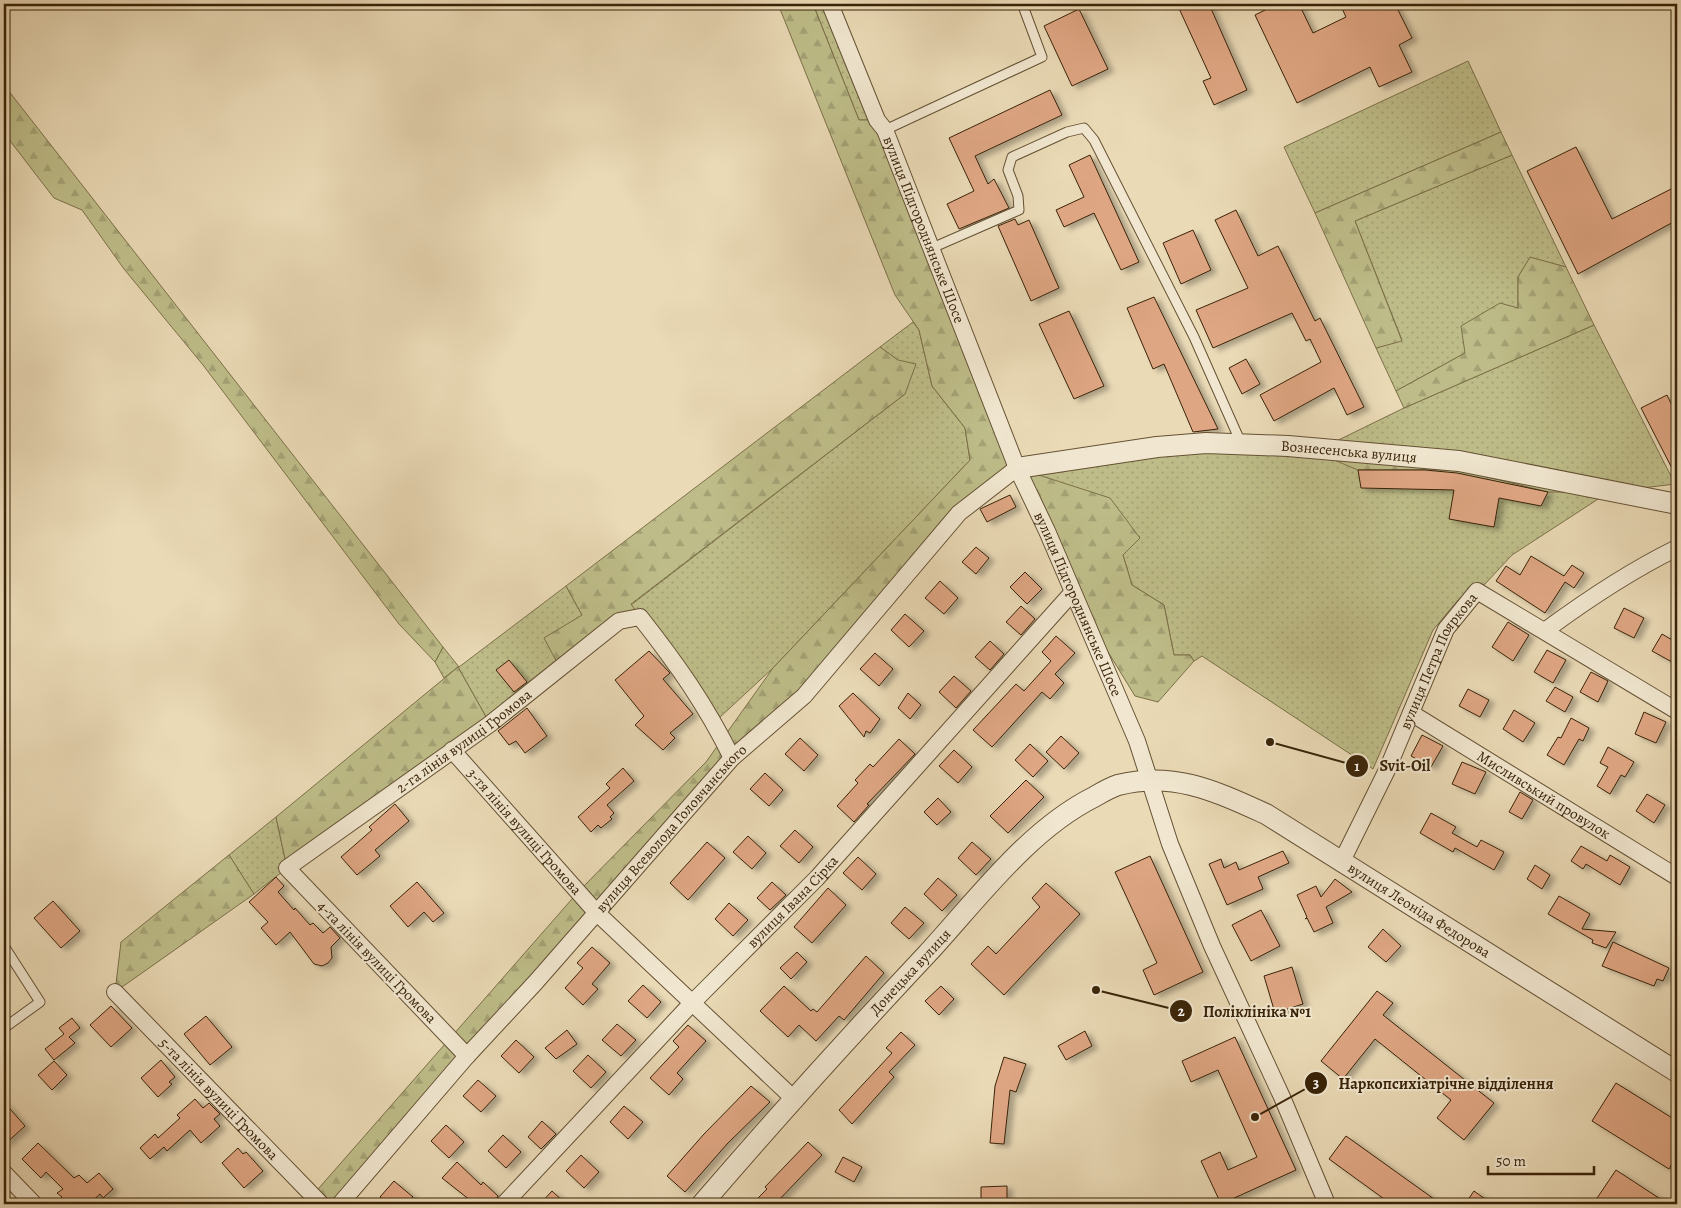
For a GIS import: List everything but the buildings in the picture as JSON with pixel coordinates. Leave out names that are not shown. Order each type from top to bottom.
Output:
[{"type":"street","name":"вулиця Підгороднянське Шосе","points":[[830,4],[877,120],[885,130],[1017,468],[1047,530],[1072,593],[1137,741],[1170,844],[1212,946],[1282,1097],[1327,1204]]},
{"type":"street","name":"Вознесенська вулиця","points":[[1017,468],[1157,447],[1241,444],[1459,461],[1677,504]]},
{"type":"street","name":"вулиця Всеволода Головчанського","points":[[340,1204],[467,1056],[535,984],[732,758],[804,696],[959,513],[1017,468]]},
{"type":"street","points":[[1546,630],[1588,599],[1642,565],[1677,548]]},
{"type":"street","name":"вулиця Петра Пояркова","points":[[1341,862],[1386,770],[1446,629],[1477,591],[1546,630],[1677,711]]},
{"type":"street","name":"вулиця Івана Сірка","points":[[504,1204],[692,1003],[817,878],[1072,593]]},
{"type":"street","name":"2-га лінія вулиці Громова","points":[[287,868],[553,676],[619,621],[640,617],[682,670],[719,731],[732,758]]},
{"type":"street","name":"Мисливський провулок","points":[[1411,714],[1677,877]]},
{"type":"street","name":"3-тя лінія вулиці Громова","points":[[452,750],[596,912],[793,1098]]},
{"type":"street","name":"вулиця Леоніда Федорова","points":[[1148,779],[1180,781],[1266,814],[1677,1072]]},
{"type":"street","name":"Донецька вулиця","points":[[702,1204],[793,1098],[1030,842],[1078,804],[1115,786],[1148,779]]},
{"type":"street","name":"4-та лінія вулиці Громова","points":[[287,868],[467,1056]]},
{"type":"street","name":"5-та лінія вулиці Громова","points":[[115,992],[322,1204]]},
{"type":"street","points":[[4,1173],[34,1204]]},
{"type":"lane","points":[[885,130],[1042,57],[1023,6],[1028,4]]},
{"type":"lane","points":[[932,248],[1019,210],[1018,196],[1008,170],[1012,157],[1067,132],[1084,128],[1094,140],[1194,337],[1241,444]]},
{"type":"lane","points":[[4,946],[40,1002],[4,1028]]},
{"type":"green space","points":[[778,4],[813,4],[859,120],[877,120],[1017,468],[959,513],[804,696],[732,758],[340,1204],[305,1204],[579,891],[706,762],[773,668],[970,460],[965,428],[932,386],[919,330],[895,295]]},
{"type":"green space","points":[[813,4],[830,4],[877,120],[859,120]]},
{"type":"green space","points":[[1468,61],[1501,132],[1315,213],[1284,147]]},
{"type":"green space","points":[[4,85],[443,647],[435,662],[399,624],[203,365],[124,269],[82,210],[54,198],[4,133]]},
{"type":"green space","points":[[1501,132],[1512,155],[1355,221],[1402,341],[1376,348],[1315,213]]},
{"type":"green space","points":[[1512,155],[1566,267],[1530,258],[1518,277],[1518,309],[1465,353],[1396,391],[1376,348],[1402,340],[1355,221]]},
{"type":"green space","points":[[1530,257],[1566,267],[1594,325],[1404,408],[1396,391],[1465,353],[1461,326],[1500,303],[1518,308],[1518,277]]},
{"type":"green space","points":[[913,322],[919,330],[932,386],[965,428],[970,460],[773,668],[719,718],[631,605],[905,394],[898,360],[880,347]]},
{"type":"green space","points":[[1594,325],[1675,484],[1609,492],[1512,555],[1485,584],[1458,600],[1433,630],[1373,769],[1202,656],[1194,661],[1190,655],[1174,655],[1164,605],[1132,585],[1123,555],[1140,537],[1017,468],[1102,454],[1320,449],[1404,408]]},
{"type":"green space","points":[[880,347],[898,360],[916,364],[905,394],[631,604],[640,617],[619,621],[561,670],[544,638],[582,615],[566,586]]},
{"type":"green space","points":[[1327,457],[1459,461],[1580,492],[1548,492],[1459,470],[1358,470]]},
{"type":"green space","points":[[1017,468],[1110,498],[1140,538],[1123,555],[1132,585],[1164,605],[1174,655],[1190,655],[1194,661],[1158,702],[1135,696],[1072,593]]},
{"type":"green space","points":[[566,586],[582,615],[561,670],[490,724],[458,667],[444,678],[435,662],[443,647],[459,667]]},
{"type":"green space","points":[[458,667],[490,724],[287,868],[276,817]]},
{"type":"green space","points":[[276,817],[287,868],[254,894],[229,855]]},
{"type":"green space","points":[[229,855],[254,894],[115,992],[121,942]]},
{"type":"place","name":"Svit-Oil","points":[[1270,742]]},
{"type":"place","name":"Поліклініка №1","points":[[1096,990]]},
{"type":"place","name":"Наркопсихіатрічне відділення","points":[[1255,1117]]}]
